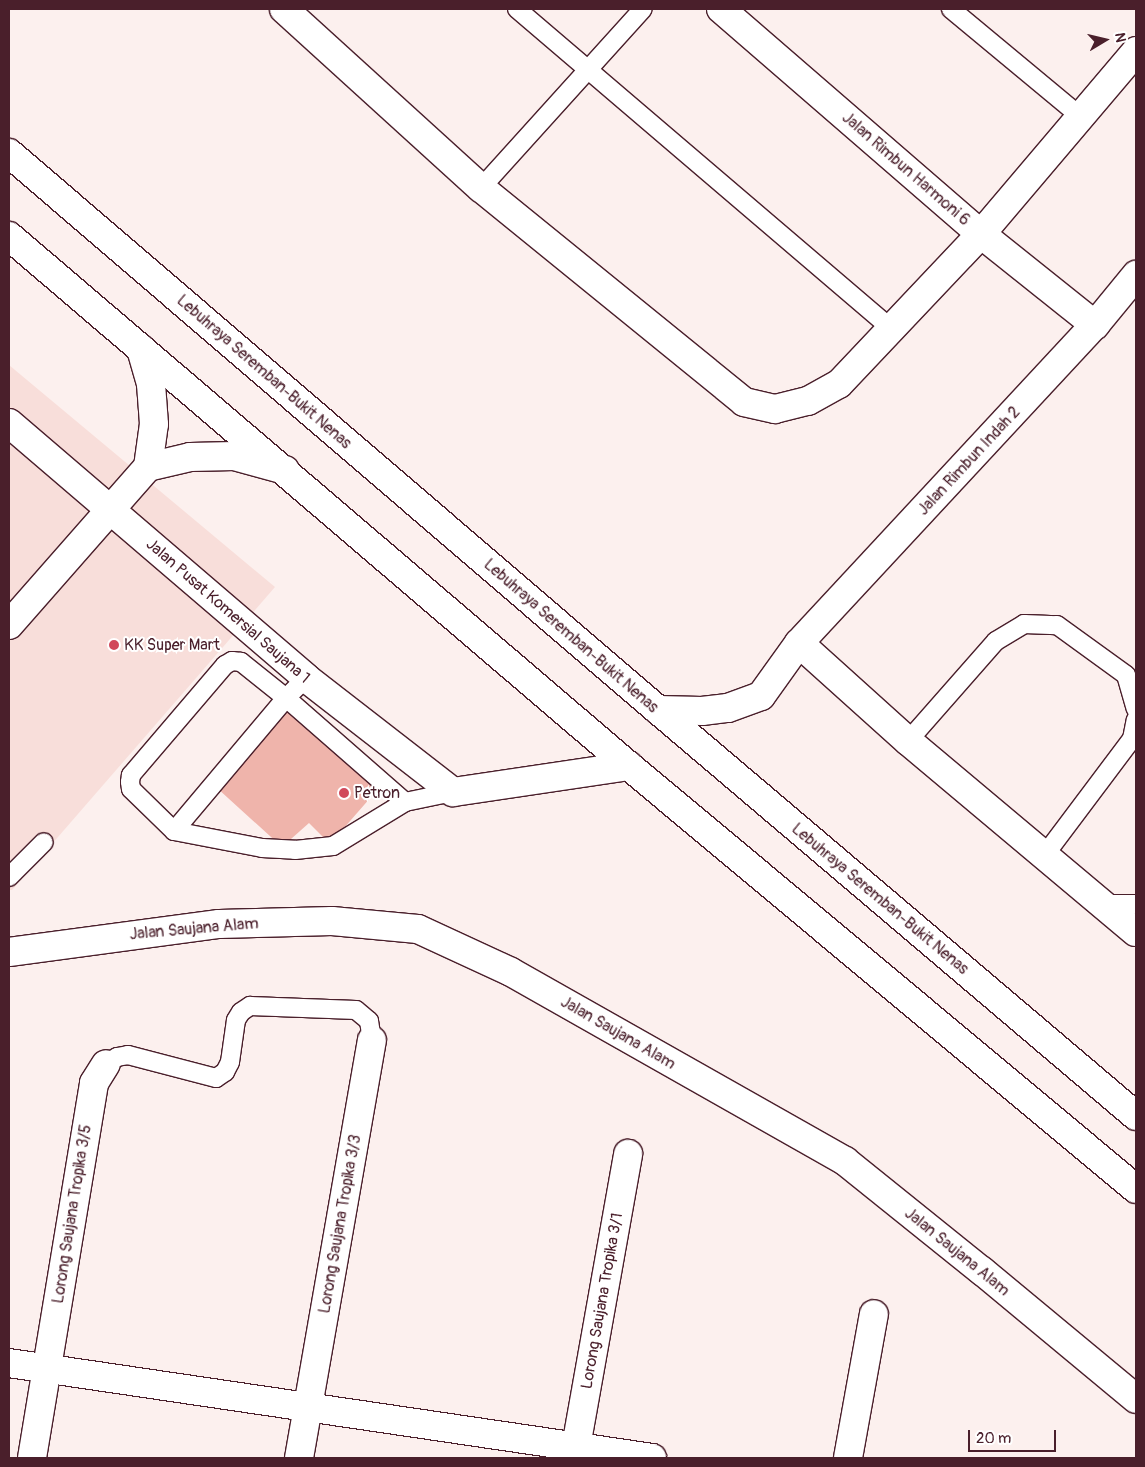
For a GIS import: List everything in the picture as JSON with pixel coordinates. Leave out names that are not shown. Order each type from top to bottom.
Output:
[{"type":"main road","points":[[284,9],[481,188],[744,402],[775,409],[808,402],[839,384],[981,234],[1136,51]]},
{"type":"main road","name":"Jalan Rimbun Harmoni 6","points":[[721,9],[981,234],[1095,325]]},
{"type":"main road","name":"Lebuhraya Seremban-Bukit Nenas","points":[[9,153],[658,710],[1136,1116]]},
{"type":"main road","points":[[9,236],[629,766],[1136,1189]]},
{"type":"main road","name":"Jalan Rimbun Indah 2","points":[[658,710],[702,711],[728,708],[761,696],[799,643],[1095,325],[1136,275]]},
{"type":"main road","points":[[9,624],[148,467],[154,424],[151,384],[141,348]]},
{"type":"main road","name":"Jalan Pusat Komersial Saujana 1","points":[[9,423],[306,678],[453,792]]},
{"type":"main road","points":[[148,467],[190,457],[234,456],[284,470]]},
{"type":"main road","points":[[799,643],[908,740],[1136,932]]},
{"type":"main road","points":[[453,792],[629,766]]},
{"type":"main road","name":"Jalan Saujana Alam","points":[[9,952],[219,924],[332,921],[418,929],[511,972],[845,1161],[982,1271],[1136,1399]]},
{"type":"main road","name":"Lorong Saujana Tropika 3/3","points":[[299,1458],[372,1040]]},
{"type":"main road","name":"Lorong Saujana Tropika 3/5","points":[[32,1458],[94,1083],[106,1064]]},
{"type":"main road","name":"Lorong Saujana Tropika 3/1","points":[[575,1453],[628,1154]]},
{"type":"main road","points":[[848,1458],[874,1314]]},
{"type":"main road","points":[[9,1363],[308,1407],[575,1453],[652,1458]]},
{"type":"lane","points":[[517,9],[891,328]]},
{"type":"lane","points":[[481,188],[643,9]]},
{"type":"lane","points":[[951,9],[1080,116]]},
{"type":"lane","points":[[908,740],[996,641],[1024,624],[1057,625],[1126,675],[1136,709]]},
{"type":"lane","points":[[405,802],[286,698],[241,662],[232,662],[225,665],[131,775],[131,789],[174,831],[262,848],[295,850],[333,846],[405,802],[453,792]]},
{"type":"lane","points":[[174,831],[286,698],[306,678]]},
{"type":"lane","points":[[1044,856],[1132,739],[1136,719]]},
{"type":"lane","points":[[9,877],[44,842]]},
{"type":"lane","points":[[1101,904],[1136,904]]},
{"type":"lane","points":[[106,1064],[117,1057],[128,1055],[216,1078],[225,1072],[230,1062],[236,1020],[240,1012],[250,1006],[356,1010],[370,1021],[372,1040]]},
{"type":"shaded area","points":[[9,365],[275,587],[12,890],[9,890]]},
{"type":"building","points":[[290,705],[378,789],[330,844],[309,823],[282,847],[217,788]]},
{"type":"place","name":"KK Super Mart","points":[[114,645]]},
{"type":"place","name":"Petron","points":[[344,793]]}]
